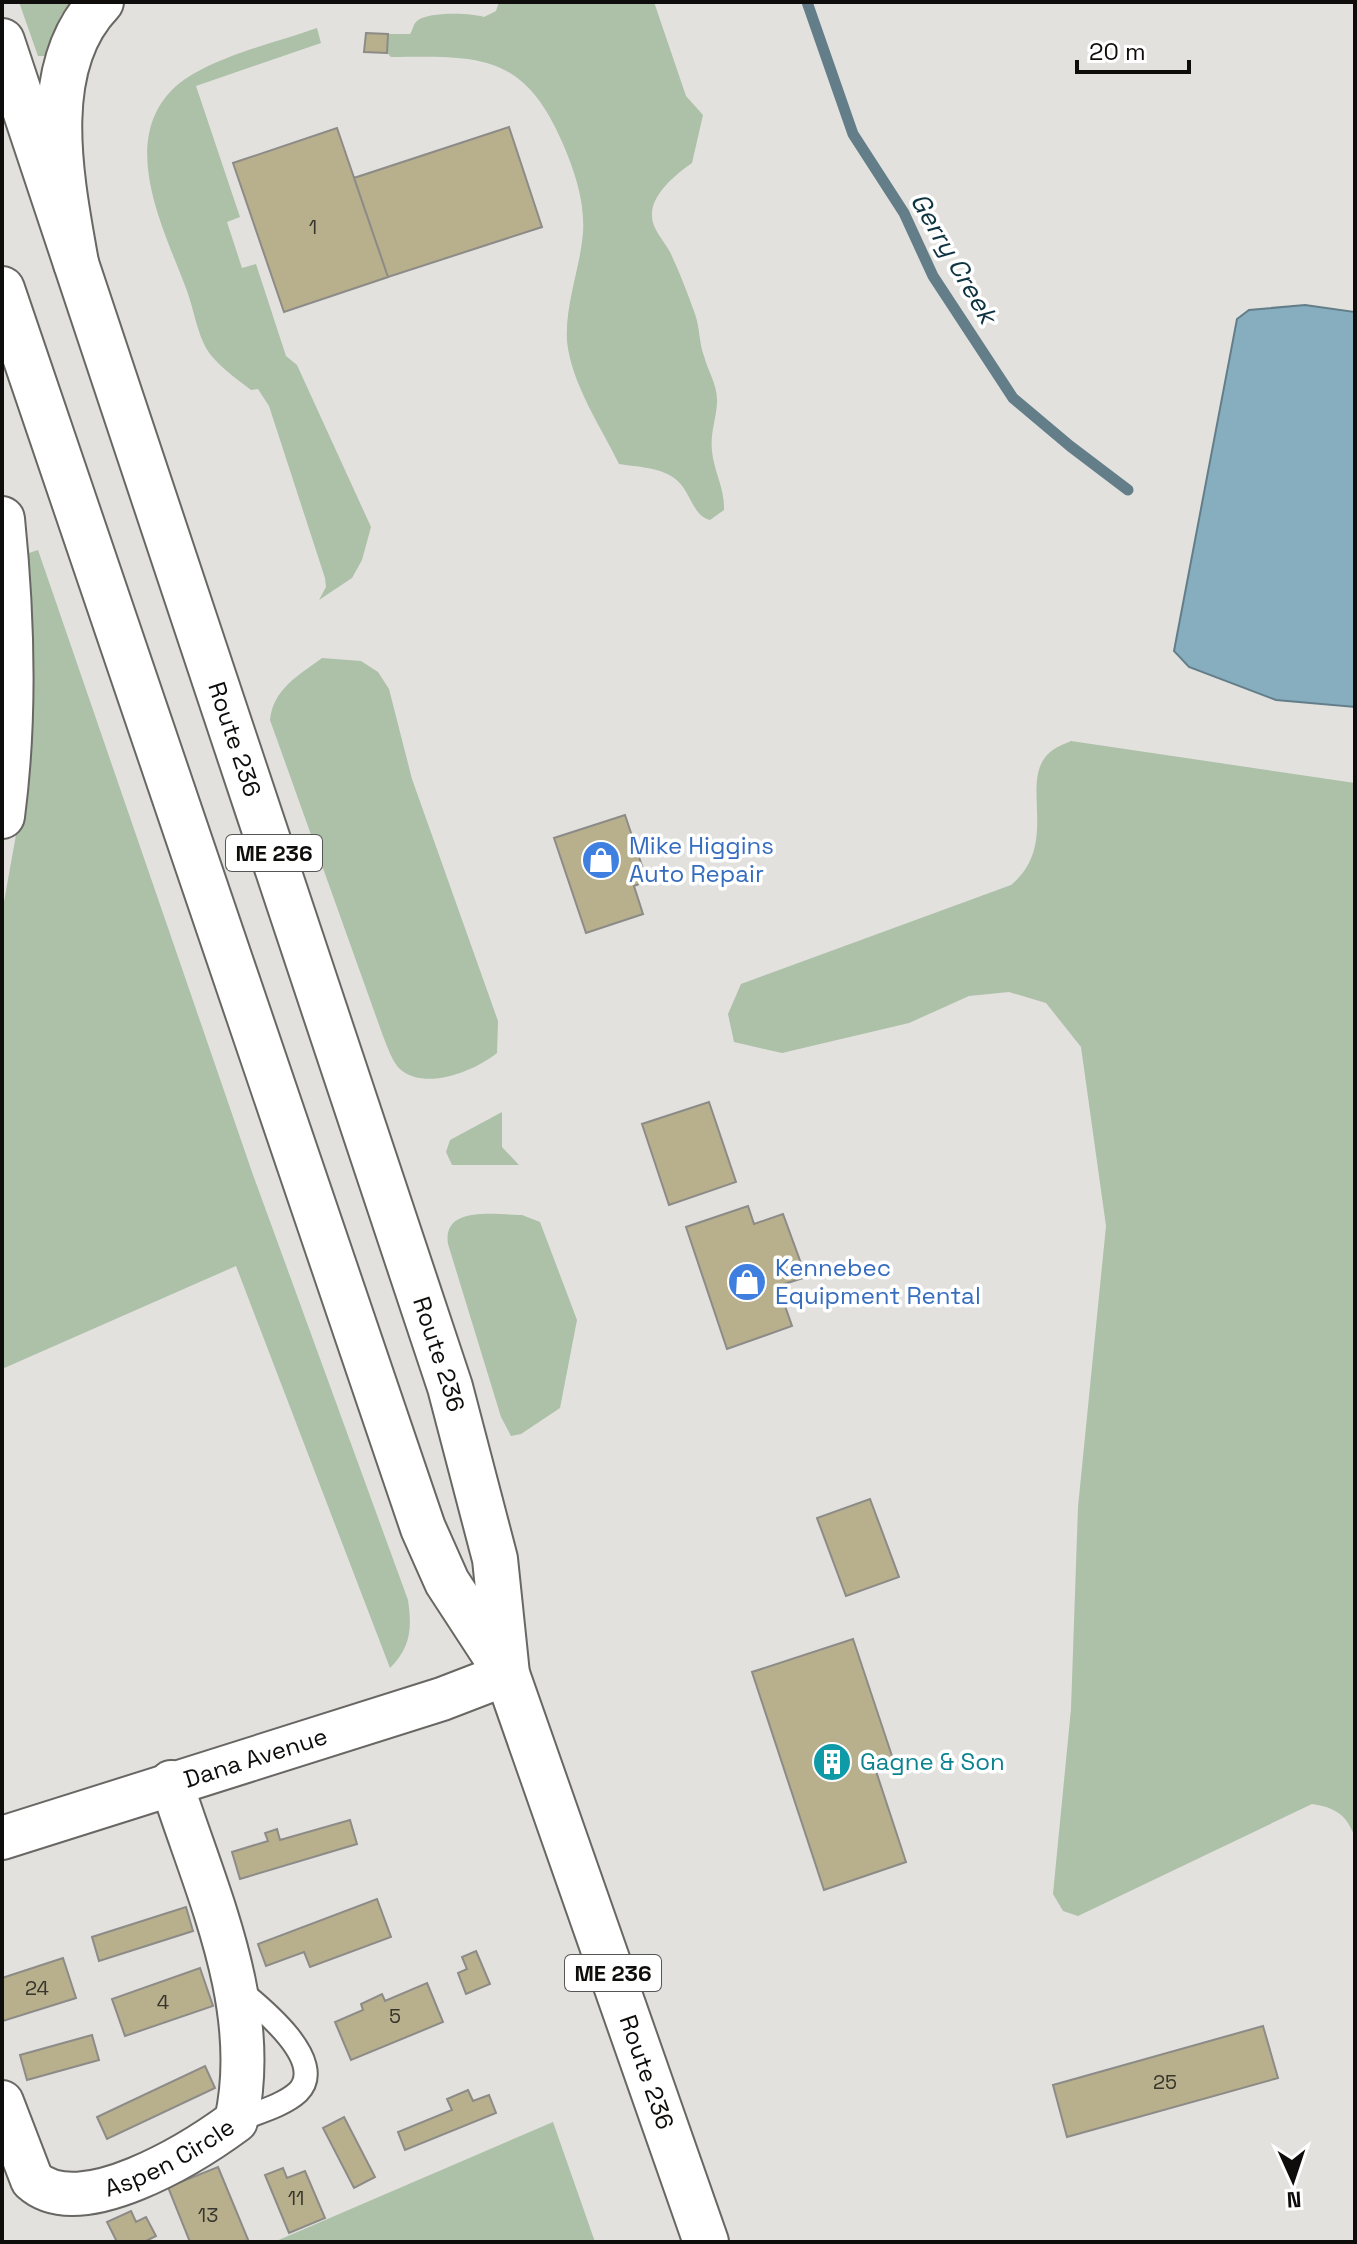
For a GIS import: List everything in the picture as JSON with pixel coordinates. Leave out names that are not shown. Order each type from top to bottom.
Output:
[{"type":"main road","points":[[76,263],[64,195],[62,85],[73,50],[101,2]]},
{"type":"main road","name":"Route 236","points":[[2,41],[450,1387],[495,1559],[507,1674],[706,2242]]},
{"type":"main road","name":"Route 236","points":[[2,289],[423,1528],[447,1582],[507,1674]]},
{"type":"main road","points":[[2,519],[10,640],[9,766],[2,816]]},
{"type":"street","name":"Dana Avenue","points":[[2,1838],[171,1782],[442,1699],[507,1674]]},
{"type":"street","name":"Aspen Circle","points":[[2,2102],[32,2180],[40,2187],[68,2193],[133,2180],[210,2139],[236,2121],[240,2100],[241,2025],[236,1987],[171,1782]]},
{"type":"lane","points":[[236,1987],[289,2035],[305,2071],[304,2085],[296,2094],[236,2121]]},
{"type":"green space","points":[[19,2],[71,2],[61,15],[45,56],[38,56]]},
{"type":"green space","points":[[499,2],[654,2],[686,96],[703,115],[692,163],[660,192],[653,207],[652,219],[670,252],[697,319],[702,351],[716,390],[712,451],[724,510],[710,520],[699,513],[684,488],[668,474],[619,464],[580,389],[570,357],[567,327],[583,233],[582,210],[571,165],[548,114],[515,76],[496,66],[450,57],[391,57],[387,53],[388,34],[410,34],[421,18],[449,14],[484,17],[496,11]]},
{"type":"green space","points":[[317,28],[321,43],[196,86],[240,217],[227,222],[242,268],[256,264],[286,356],[297,365],[371,527],[362,560],[352,578],[319,600],[326,587],[325,578],[269,406],[258,389],[251,390],[235,378],[206,347],[159,216],[147,162],[149,136],[156,112],[172,90],[185,79],[220,61]]},
{"type":"green space","points":[[38,550],[252,1172],[408,1600],[410,1619],[406,1645],[390,1668],[236,1266],[2,1369],[2,913],[24,790],[23,555]]},
{"type":"green space","points":[[322,658],[361,661],[378,672],[389,689],[412,779],[498,1021],[497,1053],[477,1066],[451,1076],[424,1079],[412,1076],[401,1070],[393,1059],[270,720],[282,691]]},
{"type":"green space","points":[[1071,741],[1355,783],[1355,1837],[1339,1813],[1312,1804],[1078,1916],[1063,1911],[1053,1894],[1071,1709],[1078,1507],[1106,1226],[1081,1047],[1046,1003],[1009,992],[969,996],[909,1023],[782,1053],[734,1042],[728,1014],[741,984],[1011,885],[1026,869],[1034,851],[1037,780],[1041,765],[1051,751]]},
{"type":"green space","points":[[502,1112],[502,1147],[519,1165],[452,1165],[446,1152],[450,1140]]},
{"type":"green space","points":[[473,1215],[522,1215],[540,1222],[577,1320],[560,1408],[521,1434],[511,1436],[501,1417],[448,1244],[448,1232],[453,1223]]},
{"type":"green space","points":[[553,2122],[595,2242],[274,2242]]},
{"type":"water","points":[[1305,305],[1355,312],[1355,707],[1276,700],[1189,667],[1174,651],[1237,319],[1249,310]]},
{"type":"building","points":[[366,33],[388,34],[387,53],[364,52]]},
{"type":"building","points":[[509,127],[542,227],[388,277],[354,178]]},
{"type":"building","points":[[337,128],[388,277],[284,312],[233,163]]},
{"type":"building","name":"Mike Higgins Auto Repair","points":[[625,815],[647,881],[634,886],[643,914],[586,933],[554,838]]},
{"type":"building","points":[[709,1102],[736,1182],[669,1205],[642,1124]]},
{"type":"building","name":"Kennebec Equipment Rental","points":[[748,1206],[754,1224],[783,1214],[806,1277],[778,1286],[792,1326],[727,1349],[686,1227]]},
{"type":"building","points":[[870,1499],[899,1577],[846,1596],[817,1518]]},
{"type":"building","name":"Gagne & Son","points":[[853,1639],[893,1759],[874,1765],[906,1862],[824,1890],[752,1672]]},
{"type":"building","points":[[350,1820],[357,1844],[240,1879],[232,1852],[268,1841],[265,1833],[277,1829],[280,1840]]},
{"type":"building","points":[[377,1899],[391,1937],[310,1967],[304,1952],[266,1966],[258,1944]]},
{"type":"building","points":[[186,1907],[193,1931],[99,1961],[92,1937]]},
{"type":"building","points":[[476,1951],[490,1984],[466,1994],[458,1973],[467,1969],[462,1957]]},
{"type":"building","points":[[63,1958],[76,1998],[3,2021],[2,1978]]},
{"type":"building","points":[[200,1968],[213,2006],[125,2036],[112,1999]]},
{"type":"building","points":[[427,1983],[443,2022],[351,2060],[335,2022],[363,2010],[361,2004],[382,1994],[385,2001]]},
{"type":"building","points":[[1263,2026],[1278,2078],[1067,2137],[1053,2085]]},
{"type":"building","points":[[92,2035],[99,2060],[27,2080],[20,2055]]},
{"type":"building","points":[[205,2066],[215,2088],[107,2139],[97,2117]]},
{"type":"building","points":[[468,2090],[473,2101],[489,2095],[496,2113],[405,2150],[398,2132],[452,2110],[447,2099]]},
{"type":"building","points":[[344,2117],[375,2177],[354,2188],[323,2128]]},
{"type":"building","points":[[218,2167],[249,2242],[190,2242],[168,2187]]},
{"type":"building","points":[[283,2168],[287,2178],[305,2171],[325,2218],[289,2233],[265,2175]]},
{"type":"building","points":[[131,2211],[136,2222],[146,2217],[156,2236],[144,2242],[117,2242],[107,2222]]},
{"type":"waterway","name":"Gerry Creek","points":[[807,2],[853,134],[904,213],[933,276],[1013,398],[1128,490]]},
{"type":"place","name":"Mike Higgins Auto Repair","points":[[601,860]]},
{"type":"place","name":"Kennebec Equipment Rental","points":[[747,1282]]},
{"type":"place","name":"Gagne & Son","points":[[832,1762]]}]
